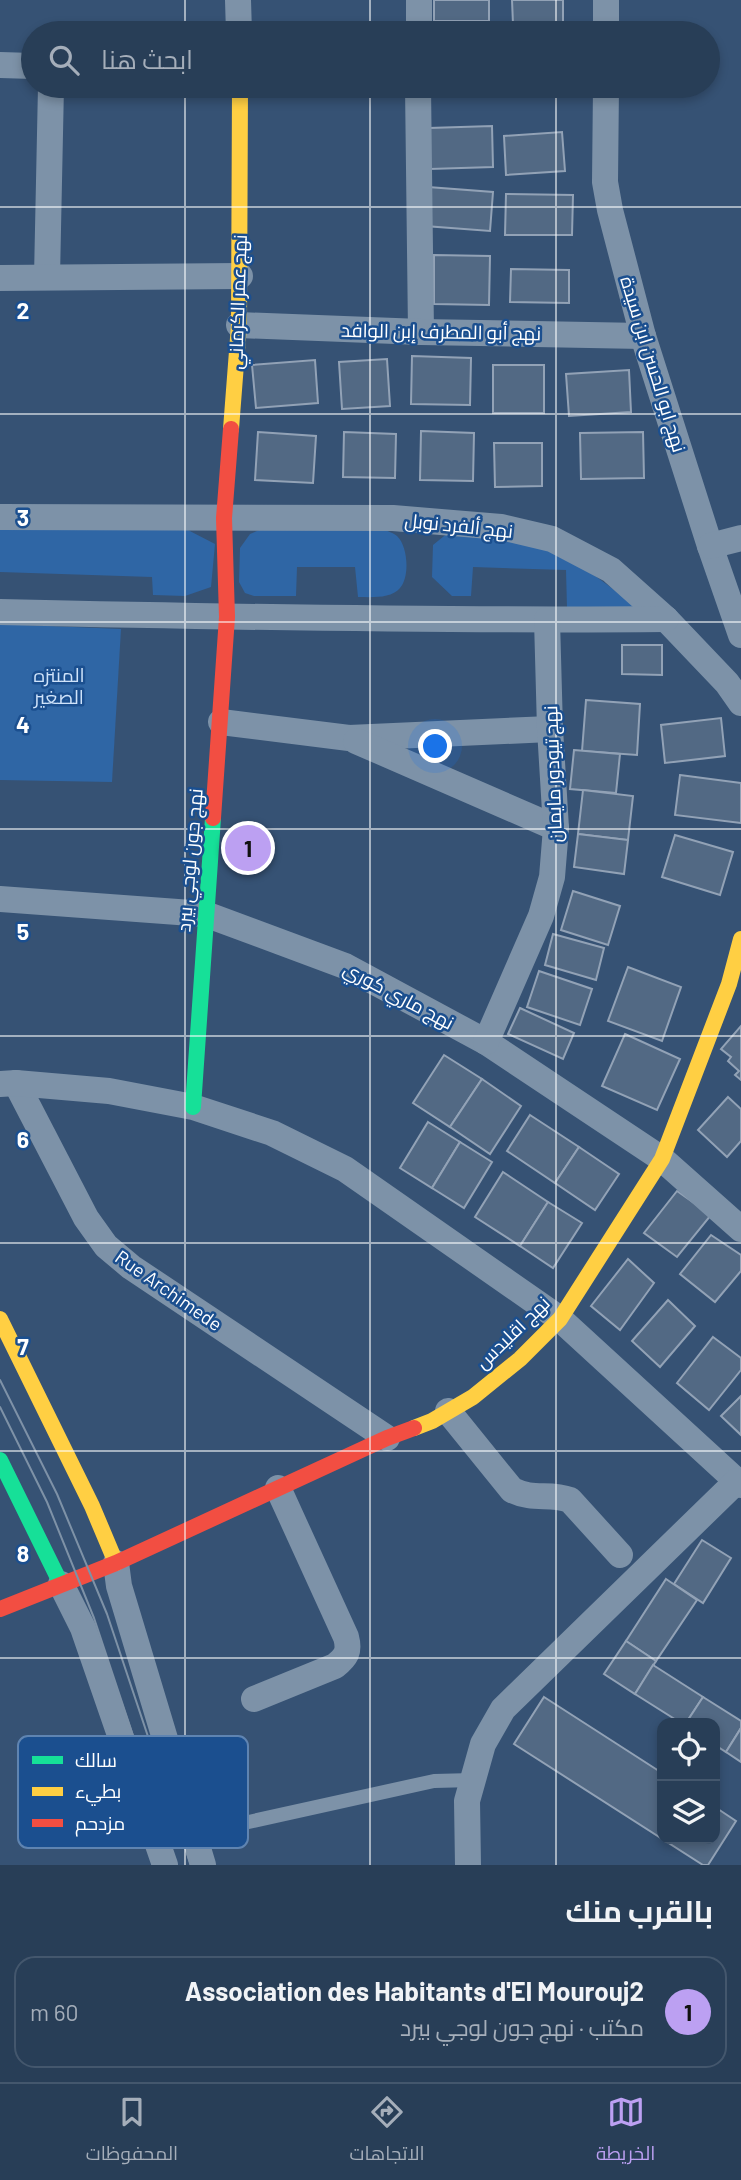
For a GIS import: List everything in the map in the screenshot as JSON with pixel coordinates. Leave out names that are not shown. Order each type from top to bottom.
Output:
[{"type":"street","points":[[238,0],[239,21]]},
{"type":"street","points":[[419,0],[419,21]]},
{"type":"street","points":[[606,0],[606,21]]},
{"type":"street","points":[[0,65],[21,66]]},
{"type":"street","points":[[47,277],[51,98]]},
{"type":"street","name":"نهج عمر الكرماني","points":[[224,518],[239,325],[240,98]]},
{"type":"street","points":[[418,98],[421,332]]},
{"type":"street","name":"نهج ابو الحسن ابن سيدة","points":[[606,98],[607,191],[643,336],[741,635]]},
{"type":"street","points":[[0,278],[240,276]]},
{"type":"street","name":"نهج أبو المطرف إبن الوافد","points":[[239,325],[643,336]]},
{"type":"street","name":"نهج ألفرد نوبل","points":[[0,517],[393,518],[501,527],[552,539],[611,570],[666,619],[727,682],[741,703]]},
{"type":"street","points":[[224,518],[227,617]]},
{"type":"street","points":[[710,546],[741,538]]},
{"type":"street","points":[[0,612],[227,617],[666,619]]},
{"type":"street","name":"نهج جون لوجي بيرد","points":[[193,1107],[227,617]]},
{"type":"street","name":"نهج تيودور مايمان","points":[[486,1042],[541,916],[552,877],[556,828],[547,620]]},
{"type":"street","points":[[221,722],[349,738],[550,729]]},
{"type":"street","points":[[349,738],[556,828]]},
{"type":"street","name":"نهج ماري كوري","points":[[0,899],[205,914],[345,966],[486,1042],[662,1159],[741,1229]]},
{"type":"street","name":"نهج اقليدس","points":[[0,1609],[116,1563],[387,1438],[432,1421],[473,1397],[520,1359],[560,1319],[662,1159],[735,989],[741,939]]},
{"type":"street","points":[[8,1084],[108,1091],[193,1107],[272,1133],[345,1169],[560,1319],[739,1483],[503,1709],[483,1744],[467,1801],[468,1865]]},
{"type":"street","name":"Rue Archimede","points":[[8,1084],[86,1218],[106,1246],[131,1267],[387,1438]]},
{"type":"street","points":[[0,1319],[92,1506],[116,1563],[118,1586],[164,1736]]},
{"type":"street","points":[[448,1412],[512,1490],[525,1497],[559,1496],[570,1500],[620,1555]]},
{"type":"street","points":[[0,1460],[83,1628],[121,1736]]},
{"type":"street","points":[[254,1699],[335,1666],[346,1658],[349,1647],[278,1488]]},
{"type":"street","points":[[160,1848],[166,1865]]},
{"type":"street","points":[[198,1848],[203,1865]]},
{"type":"lane","points":[[248,1822],[434,1780],[473,1780]]},
{"type":"green space","points":[[0,527],[184,528],[215,544],[211,587],[185,596],[153,595],[152,577],[0,572]]},
{"type":"green space","points":[[264,528],[382,529],[390,532],[396,535],[404,547],[406,569],[403,583],[391,594],[358,597],[355,567],[297,567],[296,596],[254,596],[245,593],[239,582],[240,548],[250,534]]},
{"type":"green space","points":[[449,532],[521,538],[572,559],[639,608],[567,608],[566,570],[473,567],[471,596],[452,596],[432,577],[433,545]]},
{"type":"green space","name":"المنتزه الصغير","points":[[0,624],[121,629],[112,782],[0,780]]},
{"type":"building","points":[[434,0],[489,0],[489,21],[434,21]]},
{"type":"building","points":[[512,0],[563,0],[563,21],[513,21]]},
{"type":"building","points":[[492,126],[493,167],[430,169],[429,128]]},
{"type":"building","points":[[562,132],[565,171],[506,175],[504,136]]},
{"type":"building","points":[[428,187],[493,192],[490,231],[425,226]]},
{"type":"building","points":[[506,194],[573,195],[572,235],[505,235]]},
{"type":"building","points":[[434,255],[490,256],[489,305],[434,304]]},
{"type":"building","points":[[511,269],[569,270],[569,303],[510,302]]},
{"type":"building","points":[[412,356],[471,358],[470,405],[411,404]]},
{"type":"building","points":[[387,359],[390,406],[342,409],[339,362]]},
{"type":"building","points":[[315,360],[318,403],[256,408],[252,365]]},
{"type":"building","points":[[493,365],[544,365],[544,413],[493,413]]},
{"type":"building","points":[[629,370],[631,412],[569,416],[566,374]]},
{"type":"building","points":[[421,431],[474,433],[473,481],[420,480]]},
{"type":"building","points":[[258,432],[316,436],[313,483],[255,480]]},
{"type":"building","points":[[344,432],[396,434],[395,478],[343,477]]},
{"type":"building","points":[[643,432],[644,478],[581,479],[580,433]]},
{"type":"building","points":[[494,443],[542,443],[542,486],[495,487]]},
{"type":"building","points":[[622,645],[662,645],[662,675],[622,674]]},
{"type":"building","points":[[586,700],[640,704],[637,755],[582,751]]},
{"type":"building","points":[[721,718],[725,756],[665,763],[661,725]]},
{"type":"building","points":[[574,750],[620,754],[616,793],[570,789]]},
{"type":"building","points":[[680,775],[741,783],[741,823],[675,815]]},
{"type":"building","points":[[583,790],[633,796],[628,840],[578,834]]},
{"type":"building","points":[[578,834],[628,840],[624,874],[574,867]]},
{"type":"building","points":[[675,835],[733,852],[720,895],[662,877]]},
{"type":"building","points":[[573,891],[620,906],[608,945],[561,930]]},
{"type":"building","points":[[553,934],[604,948],[596,980],[545,965]]},
{"type":"building","points":[[628,967],[681,987],[662,1041],[608,1021]]},
{"type":"building","points":[[539,971],[592,989],[580,1025],[527,1007]]},
{"type":"building","points":[[520,1008],[574,1033],[563,1059],[508,1034]]},
{"type":"building","points":[[741,1026],[741,1080],[735,1075],[739,1071],[728,1061],[731,1057],[721,1049]]},
{"type":"building","points":[[625,1034],[680,1059],[657,1110],[602,1086]]},
{"type":"building","points":[[444,1055],[482,1079],[450,1127],[413,1103]]},
{"type":"building","points":[[482,1079],[521,1106],[490,1154],[450,1127]]},
{"type":"building","points":[[728,1097],[741,1109],[741,1141],[727,1157],[698,1130]]},
{"type":"building","points":[[530,1115],[579,1147],[555,1183],[507,1151]]},
{"type":"building","points":[[428,1122],[460,1142],[432,1188],[400,1168]]},
{"type":"building","points":[[460,1142],[492,1162],[464,1208],[432,1188]]},
{"type":"building","points":[[579,1147],[619,1174],[595,1210],[555,1183]]},
{"type":"building","points":[[503,1172],[548,1202],[520,1246],[475,1217]]},
{"type":"building","points":[[677,1191],[711,1215],[677,1257],[644,1233]]},
{"type":"building","points":[[548,1202],[582,1223],[553,1268],[520,1246]]},
{"type":"building","points":[[711,1235],[741,1255],[741,1271],[715,1302],[680,1274]]},
{"type":"building","points":[[628,1259],[654,1283],[620,1330],[591,1306]]},
{"type":"building","points":[[668,1300],[695,1326],[660,1367],[632,1341]]},
{"type":"building","points":[[713,1337],[741,1358],[741,1370],[709,1410],[677,1383]]},
{"type":"building","points":[[741,1396],[741,1435],[721,1416]]},
{"type":"building","points":[[702,1540],[731,1558],[703,1603],[674,1584]]},
{"type":"building","points":[[666,1579],[697,1600],[656,1661],[626,1641]]},
{"type":"building","points":[[626,1641],[656,1661],[635,1694],[604,1674]]},
{"type":"building","points":[[653,1665],[703,1697],[689,1718],[673,1718],[635,1694]]},
{"type":"building","points":[[544,1697],[657,1770],[657,1836],[514,1744]]},
{"type":"building","points":[[703,1697],[741,1721],[741,1728],[726,1752],[720,1748],[720,1718],[689,1718]]},
{"type":"building","points":[[741,1728],[741,1762],[726,1752]]},
{"type":"building","points":[[720,1810],[736,1821],[708,1865],[703,1865],[670,1844],[720,1844]]},
{"type":"tram line","points":[[0,1380],[57,1494],[107,1614],[148,1736]]},
{"type":"tram line","points":[[0,1407],[47,1502],[94,1618],[133,1736]]},
{"type":"tram line","points":[[170,1848],[176,1865]]},
{"type":"tram line","points":[[185,1848],[191,1865]]},
{"type":"traffic: fast","points":[[193,1107],[213,818]]},
{"type":"traffic: fast","points":[[0,1460],[61,1584]]},
{"type":"traffic: slow","points":[[231,429],[239,325],[240,98]]},
{"type":"traffic: slow","points":[[414,1428],[432,1421],[473,1397],[520,1359],[560,1319],[662,1159],[729,984],[741,939]]},
{"type":"traffic: slow","points":[[0,1319],[92,1506],[116,1563]]},
{"type":"traffic: jam","points":[[213,818],[227,617],[224,518],[231,429]]},
{"type":"traffic: jam","points":[[0,1609],[116,1563],[414,1428]]},
{"type":"place","name":"Association des Habitants d'El Mourouj2","points":[[248,848]]}]
